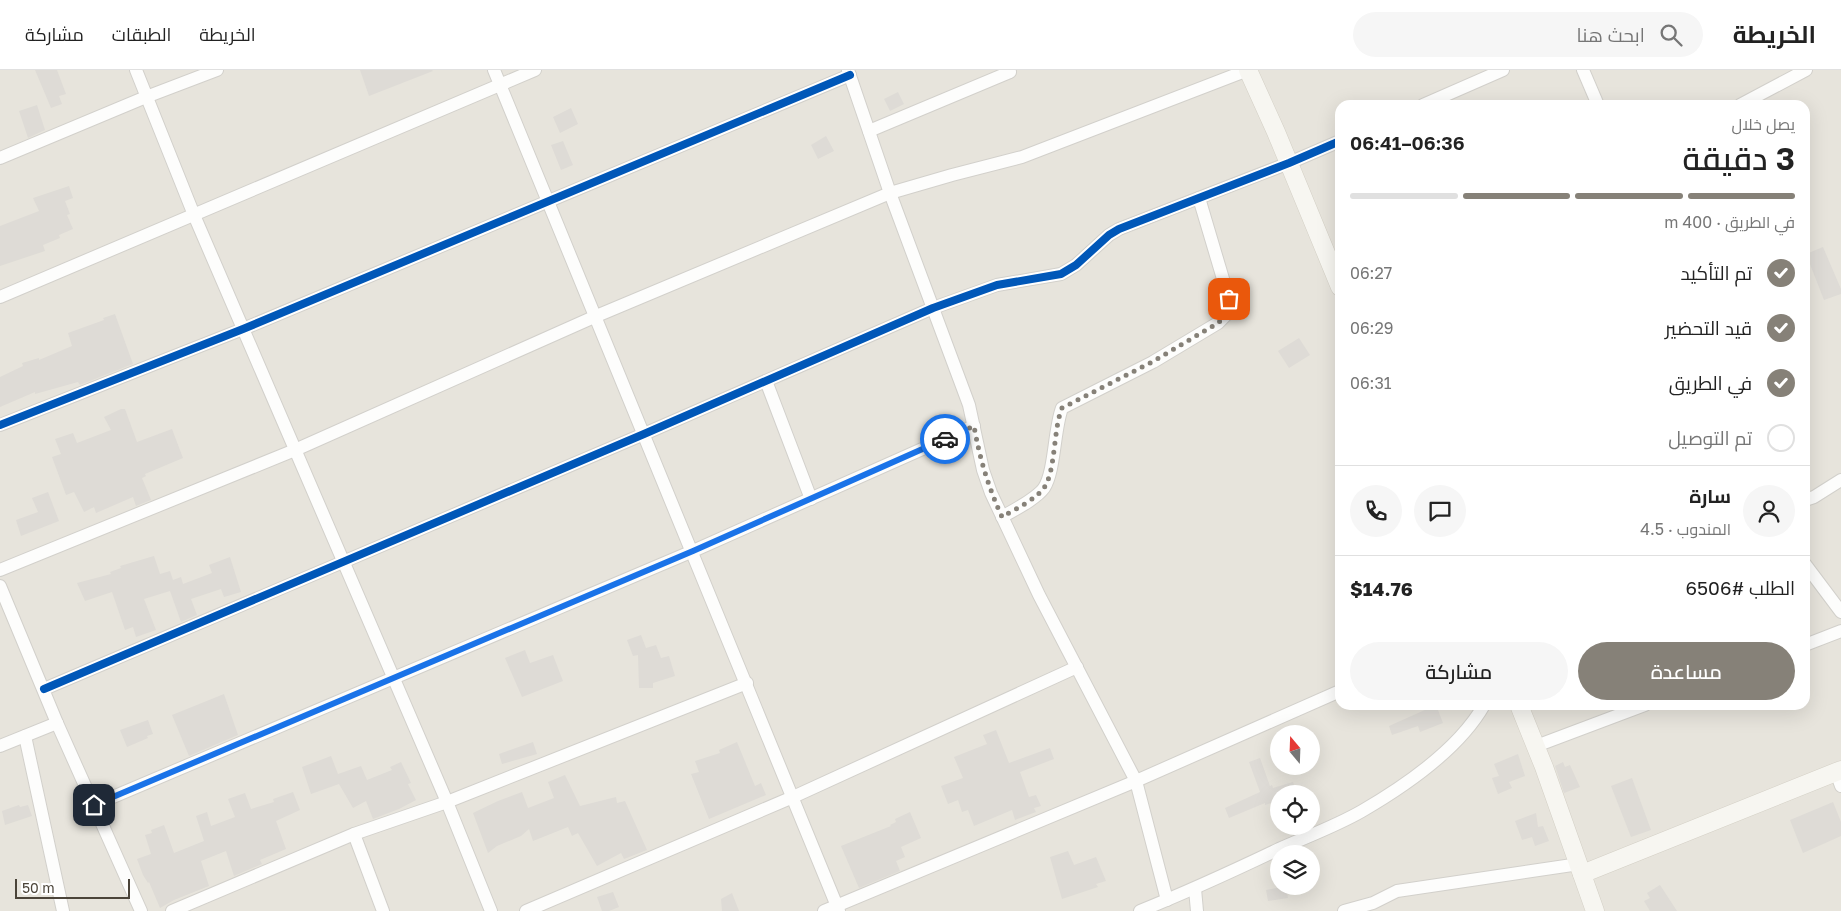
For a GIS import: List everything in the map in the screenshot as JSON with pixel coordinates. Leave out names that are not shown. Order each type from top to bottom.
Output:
[{"type":"main road","points":[[1248,70],[1335,271]]},
{"type":"main road","points":[[1521,710],[1536,746],[1595,911]]},
{"type":"main road","points":[[1580,868],[1839,776]]},
{"type":"street","points":[[136,70],[194,215],[447,802],[491,911]]},
{"type":"street","points":[[0,158],[146,97],[217,70]]},
{"type":"street","points":[[494,70],[838,908]]},
{"type":"street","points":[[0,297],[535,70]]},
{"type":"street","points":[[0,570],[295,450],[594,317],[890,193],[1022,157],[1248,70]]},
{"type":"street","points":[[1434,100],[1503,70]]},
{"type":"street","points":[[1583,70],[1596,100]]},
{"type":"street","points":[[1749,100],[1806,70]]},
{"type":"street","points":[[869,131],[1010,72]]},
{"type":"street","points":[[0,426],[243,329],[849,73],[890,193],[969,405],[983,470],[991,493],[1039,595],[1136,781],[1167,900]]},
{"type":"street","points":[[44,689],[644,434],[933,308],[997,285],[1061,274],[1069,270],[1109,235],[1119,229],[1335,143]]},
{"type":"street","points":[[1002,517],[1044,489],[1062,408],[1152,362],[1218,323],[1228,313],[1229,299],[1199,198]]},
{"type":"street","points":[[766,381],[811,499]]},
{"type":"street","points":[[94,805],[693,551],[974,426]]},
{"type":"street","points":[[1810,498],[1841,480]]},
{"type":"street","points":[[1810,571],[1841,612]]},
{"type":"street","points":[[0,586],[57,724],[141,911]]},
{"type":"street","points":[[1810,643],[1841,631]]},
{"type":"street","points":[[526,911],[793,797],[1076,667]]},
{"type":"street","points":[[172,911],[354,834],[447,802],[747,683]]},
{"type":"street","points":[[824,911],[838,908],[1136,781],[1335,693]]},
{"type":"street","points":[[1140,911],[1195,888],[1361,811],[1409,780],[1441,755],[1475,720],[1481,710]]},
{"type":"street","points":[[1536,746],[1632,710]]},
{"type":"street","points":[[0,746],[57,724]]},
{"type":"street","points":[[25,736],[63,911]]},
{"type":"street","points":[[354,834],[383,911]]},
{"type":"street","points":[[1344,911],[1373,903],[1397,891],[1580,868]]},
{"type":"street","points":[[1195,888],[1198,911]]},
{"type":"shaded area","points":[[0,70],[1841,70],[1841,911],[0,911]]},
{"type":"building","points":[[35,70],[57,70],[66,94],[59,96],[62,104],[51,108]]},
{"type":"building","points":[[360,70],[432,70],[433,71],[369,96]]},
{"type":"building","points":[[898,92],[904,104],[890,111],[884,99]]},
{"type":"building","points":[[37,105],[45,130],[28,138],[19,111]]},
{"type":"building","points":[[571,108],[578,124],[560,133],[553,117]]},
{"type":"building","points":[[826,136],[834,151],[818,159],[811,145]]},
{"type":"building","points":[[563,141],[573,165],[561,170],[551,145]]},
{"type":"building","points":[[69,186],[73,198],[65,201],[70,214],[67,215],[73,229],[59,235],[60,238],[43,245],[45,251],[0,266],[0,226],[39,211],[33,198]]},
{"type":"building","points":[[1823,247],[1841,289],[1841,294],[1824,300],[1810,264],[1810,252]]},
{"type":"building","points":[[115,314],[133,364],[80,385],[78,382],[35,394],[35,392],[0,407],[0,377],[23,366],[22,363],[39,358],[39,360],[72,346],[68,333]]},
{"type":"building","points":[[1299,338],[1310,355],[1289,368],[1278,351]]},
{"type":"building","points":[[125,409],[137,442],[172,429],[183,458],[145,474],[146,476],[142,478],[151,500],[136,506],[133,497],[96,513],[94,507],[84,512],[74,492],[66,495],[52,457],[61,454],[55,439],[73,433],[77,443],[111,430],[104,417]]},
{"type":"building","points":[[48,492],[59,521],[21,536],[16,520],[38,512],[32,498]]},
{"type":"building","points":[[154,556],[160,574],[170,571],[173,580],[181,577],[183,584],[212,573],[209,565],[230,557],[241,592],[224,597],[221,589],[191,599],[197,615],[181,622],[170,591],[144,599],[156,630],[136,637],[133,627],[125,630],[112,592],[85,601],[77,583],[111,574],[110,572],[121,568],[120,566]]},
{"type":"building","points":[[641,635],[646,648],[656,645],[661,658],[669,656],[675,676],[653,683],[653,688],[639,688],[638,655],[633,656],[627,640]]},
{"type":"building","points":[[525,650],[530,663],[553,655],[563,681],[522,697],[505,658]]},
{"type":"building","points":[[224,694],[238,735],[189,756],[172,715]]},
{"type":"building","points":[[1425,710],[1438,710],[1443,723],[1420,732],[1418,726],[1392,735],[1389,726]]},
{"type":"building","points":[[148,720],[153,734],[127,747],[120,730]]},
{"type":"building","points":[[996,730],[1009,763],[1050,748],[1054,759],[1020,772],[1029,797],[1036,795],[1041,806],[1034,808],[1036,812],[1015,820],[1012,810],[974,826],[968,810],[962,812],[958,800],[948,804],[941,786],[963,778],[954,757],[987,744],[983,735]]},
{"type":"building","points":[[533,742],[537,754],[502,764],[499,754]]},
{"type":"building","points":[[737,742],[755,786],[761,783],[766,795],[709,819],[691,774],[699,772],[695,761],[720,753],[719,750]]},
{"type":"building","points":[[1518,754],[1525,776],[1509,782],[1512,788],[1498,794],[1492,778],[1499,776],[1494,764]]},
{"type":"building","points":[[331,756],[338,774],[361,766],[367,780],[392,770],[390,767],[401,762],[411,783],[408,784],[416,800],[373,819],[366,801],[353,808],[339,784],[311,794],[302,767]]},
{"type":"building","points":[[1260,758],[1270,786],[1270,803],[1265,805],[1265,803],[1229,818],[1225,808],[1260,792],[1249,762]]},
{"type":"building","points":[[1563,762],[1565,767],[1570,765],[1580,787],[1564,793],[1555,766]]},
{"type":"building","points":[[565,775],[580,806],[616,797],[617,803],[625,801],[647,850],[624,859],[621,853],[597,866],[578,833],[572,836],[568,827],[533,841],[529,829],[521,836],[497,846],[488,853],[473,813],[522,792],[528,808],[554,798],[548,782]]},
{"type":"building","points":[[1632,778],[1651,830],[1631,837],[1611,786]]},
{"type":"building","points":[[1293,782],[1294,785],[1283,785]]},
{"type":"building","points":[[293,792],[300,810],[276,821],[286,849],[260,860],[262,864],[234,876],[226,851],[201,861],[209,886],[174,900],[160,908],[137,859],[151,854],[145,835],[152,833],[151,830],[164,825],[174,853],[204,841],[196,816],[207,812],[211,826],[235,817],[228,799],[245,793],[251,809],[274,802],[273,799]]},
{"type":"building","points":[[1833,802],[1841,822],[1841,836],[1803,853],[1790,820]]},
{"type":"building","points":[[19,805],[20,807],[28,805],[32,816],[5,825],[2,811]]},
{"type":"building","points":[[910,812],[921,838],[901,847],[905,857],[896,861],[900,871],[859,888],[841,846],[891,826],[896,822],[895,819]]},
{"type":"building","points":[[1536,813],[1538,827],[1543,826],[1549,841],[1535,846],[1532,837],[1522,840],[1515,821]]},
{"type":"building","points":[[1068,851],[1074,865],[1096,857],[1106,881],[1096,884],[1098,887],[1062,899],[1050,857]]},
{"type":"building","points":[[1660,885],[1677,911],[1650,911],[1644,901],[1650,898],[1647,893]]},
{"type":"building","points":[[1270,889],[1270,895],[1288,895],[1288,898],[1268,901],[1266,890]]},
{"type":"building","points":[[613,892],[619,907],[609,911],[602,911],[597,897]]},
{"type":"building","points":[[732,893],[739,911],[722,911],[721,899]]},
{"type":"cycle path","points":[[0,425],[243,329],[850,75]]},
{"type":"cycle path","points":[[44,689],[644,434],[933,308],[997,285],[1061,274],[1076,265],[1109,235],[1119,229],[1335,143]]},
{"type":"way so far","points":[[945,439],[974,426],[983,470],[1002,517],[1044,489],[1060,412],[1064,406],[1152,362],[1218,323],[1228,313],[1229,299]]},
{"type":"route","points":[[94,805],[693,551],[945,439]]}]
